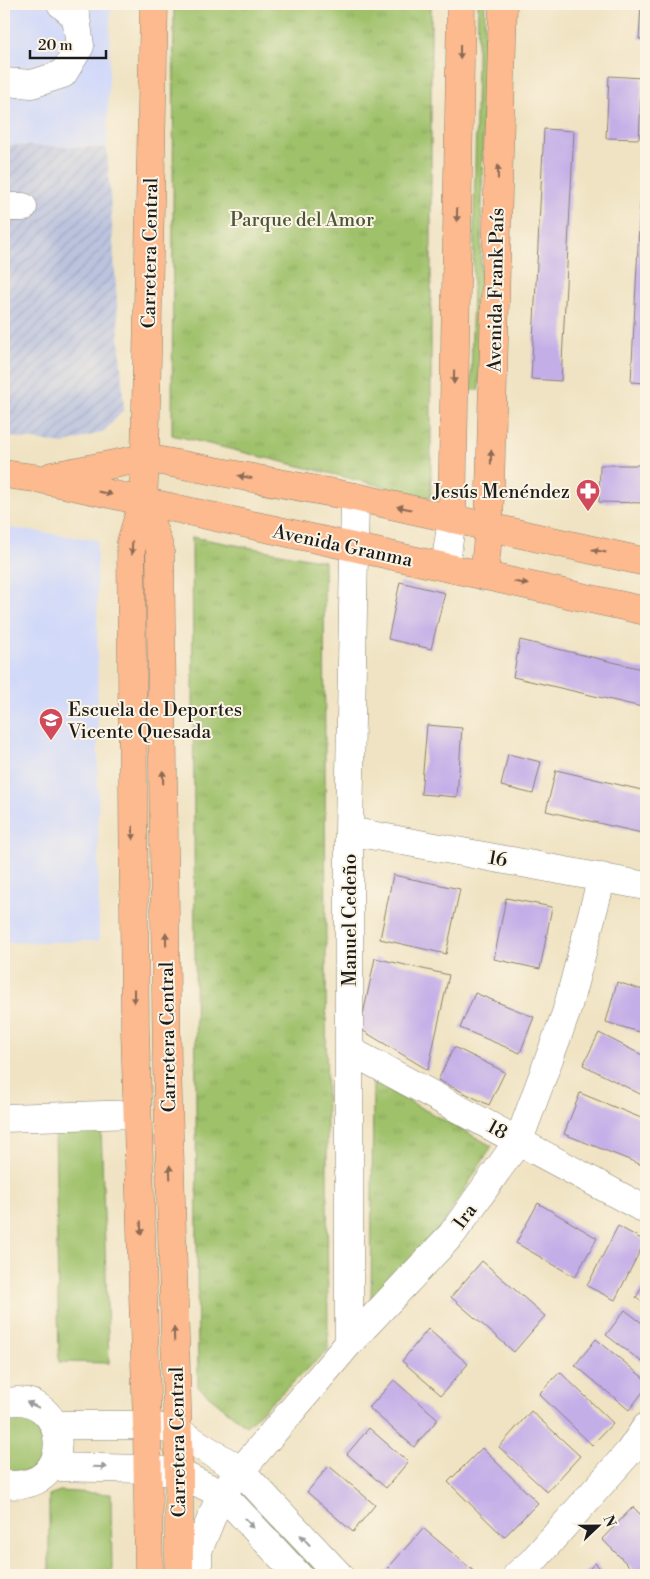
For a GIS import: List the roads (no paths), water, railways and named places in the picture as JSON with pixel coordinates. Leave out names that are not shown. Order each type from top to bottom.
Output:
[{"type":"main road","name":"Carretera Central","points":[[149,1575],[147,1425],[135,1030],[131,542],[143,501],[145,458],[154,4]]},
{"type":"main road","name":"Avenida Frank País","points":[[452,519],[461,4]]},
{"type":"main road","name":"Avenida Frank País","points":[[484,576],[489,527],[503,4]]},
{"type":"main road","name":"Avenida Granma","points":[[41,479],[145,458],[354,497],[646,562]]},
{"type":"main road","name":"Avenida Granma","points":[[4,474],[41,479],[646,611]]},
{"type":"main road","name":"Carretera Central","points":[[143,501],[160,549],[167,1066],[179,1473],[179,1575]]},
{"type":"street","points":[[4,82],[32,84],[63,74],[80,46],[76,17],[61,4]]},
{"type":"street","name":"Manuel Cedeño","points":[[349,1343],[349,831],[354,497]]},
{"type":"street","name":"Avenida Frank País","points":[[445,567],[452,519]]},
{"type":"street","name":"16","points":[[349,831],[602,876],[646,886]]},
{"type":"street","name":"1ra","points":[[198,1575],[198,1551],[221,1494],[349,1343],[452,1234],[519,1140],[566,1013],[602,876]]},
{"type":"street","name":"18","points":[[349,1050],[646,1210]]},
{"type":"street","points":[[4,1118],[138,1114]]},
{"type":"street","points":[[4,1403],[11,1401],[26,1402],[38,1407],[54,1425],[58,1438],[58,1449],[51,1467],[40,1478],[30,1484],[18,1486],[4,1484]]},
{"type":"street","points":[[54,1425],[147,1425],[177,1431],[240,1470],[338,1575]]},
{"type":"street","points":[[517,1575],[530,1563],[628,1452],[646,1427]]},
{"type":"street","points":[[51,1467],[148,1469],[179,1473],[221,1494],[298,1575]]},
{"type":"place","name":"Jesús Menéndez","points":[[588,512]]},
{"type":"place","name":"Escuela de Deportes Vicente Quesada","points":[[51,741]]},
{"type":"park label","name":"Parque del Amor","points":[[302,219]]}]
